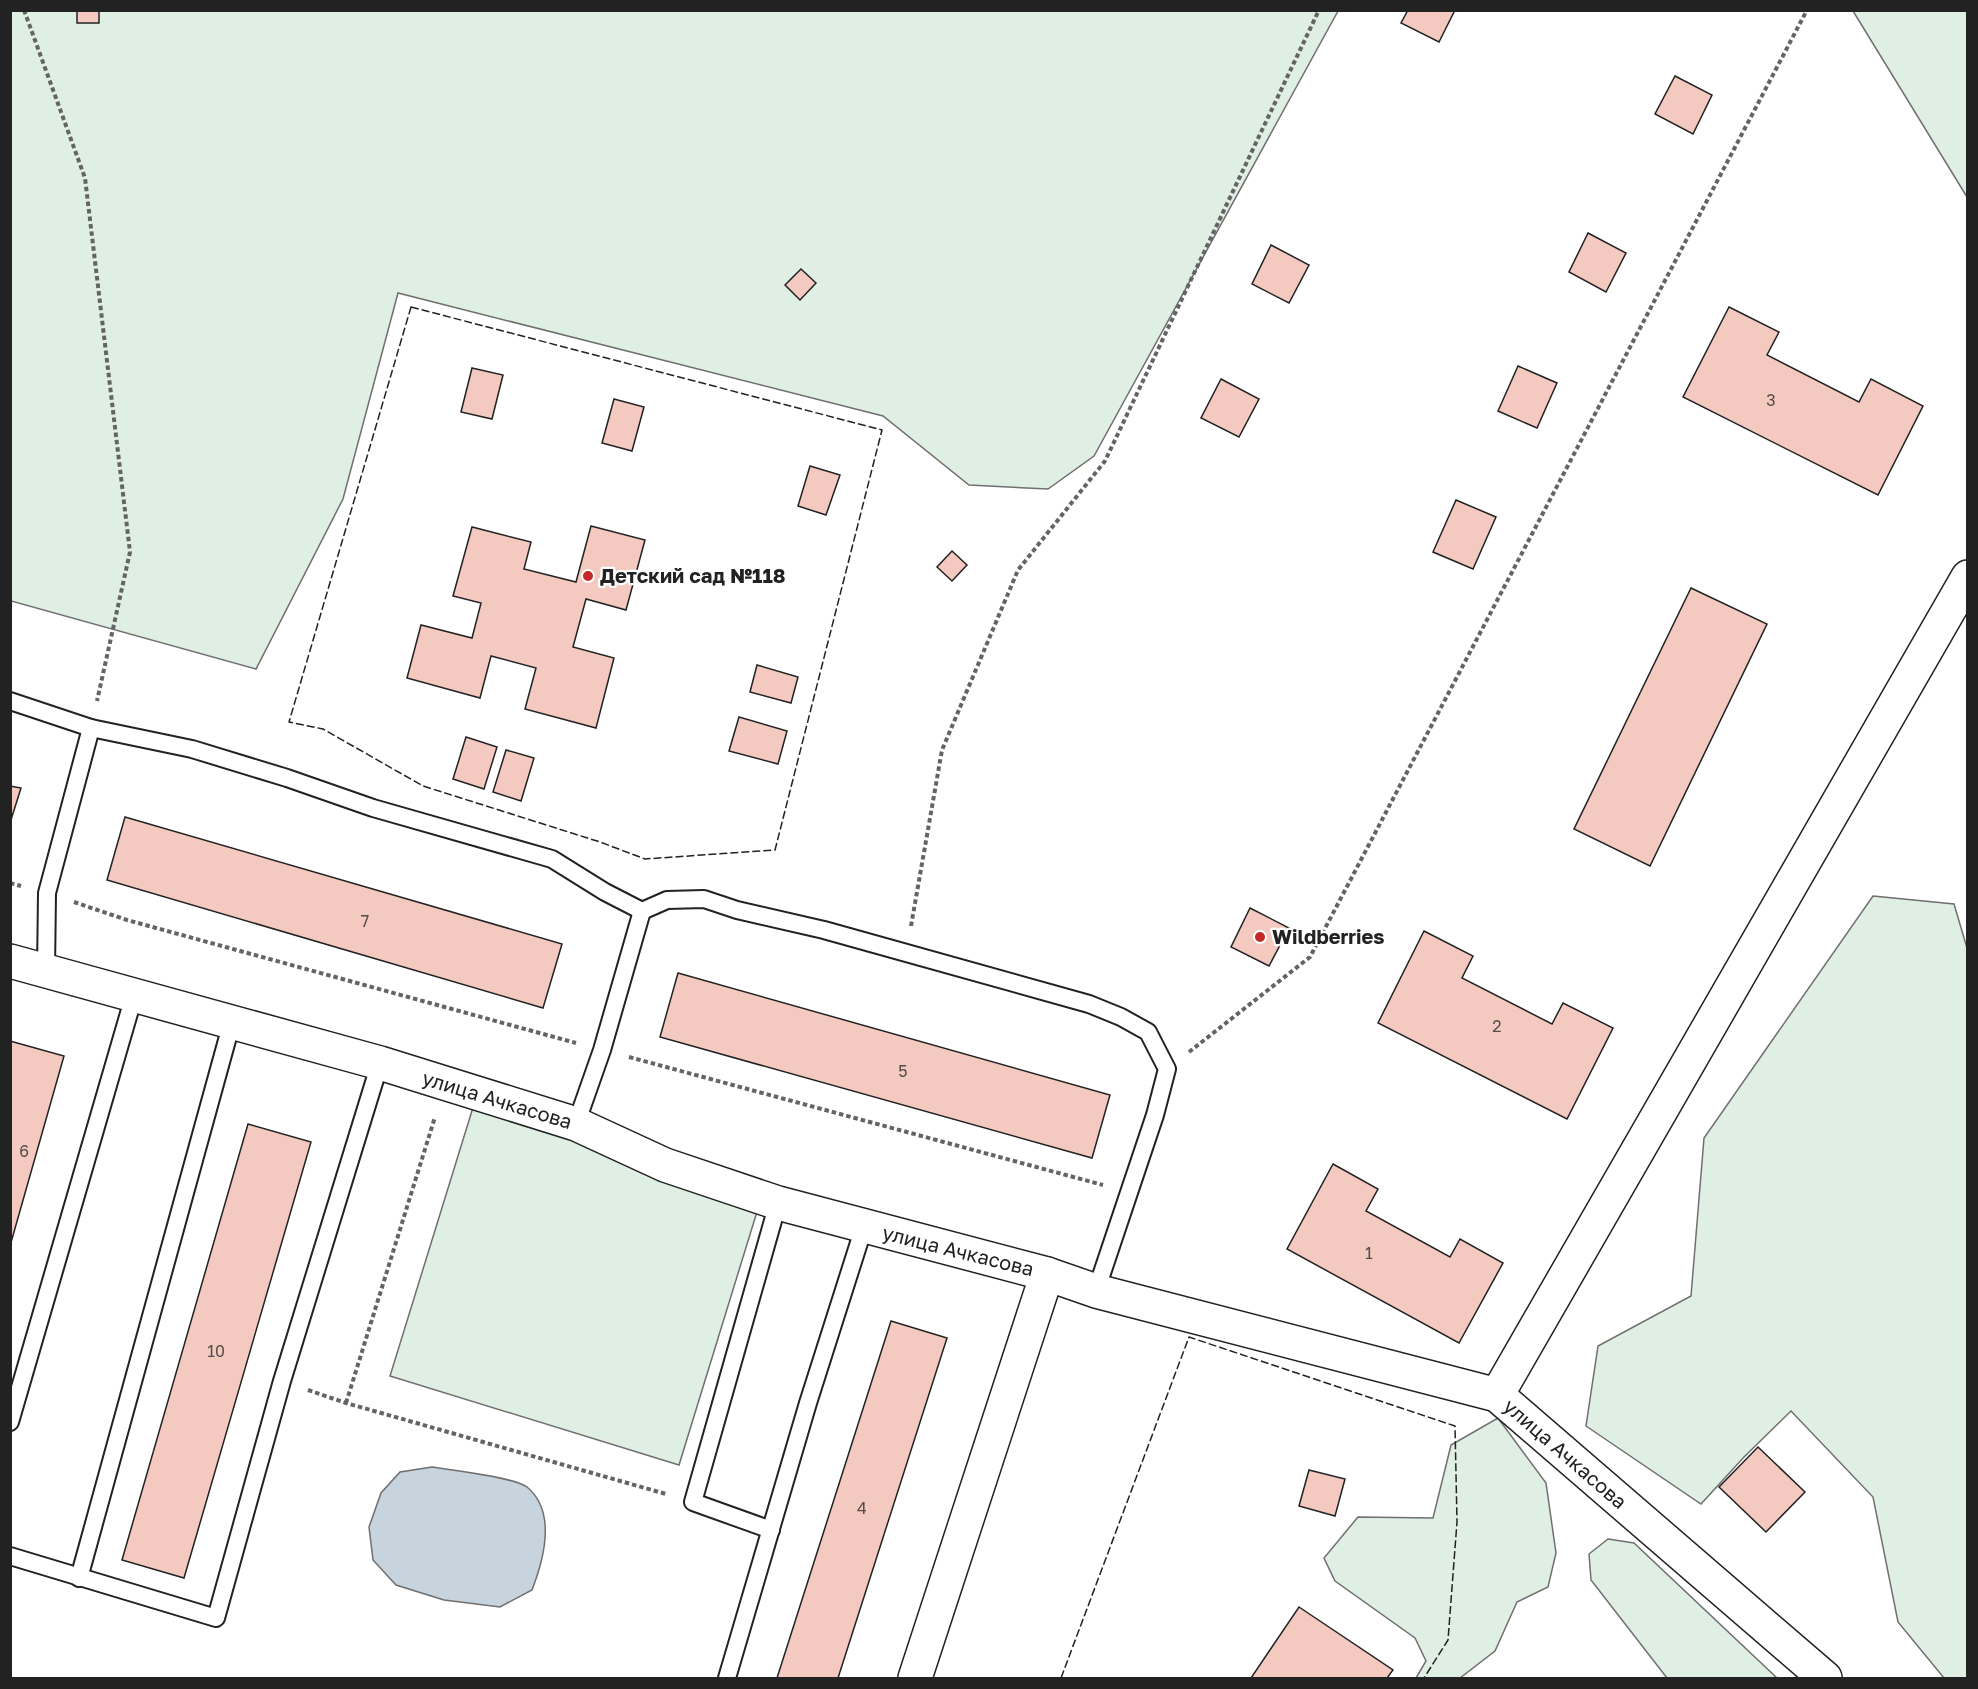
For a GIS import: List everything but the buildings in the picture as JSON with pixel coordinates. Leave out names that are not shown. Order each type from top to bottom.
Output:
[{"type":"street","points":[[1497,1395],[1968,577]]},
{"type":"street","name":"улица Ачкасова","points":[[10,961],[380,1063],[576,1124],[665,1165],[778,1203],[1047,1274],[1096,1291],[1497,1395],[1825,1678]]},
{"type":"street","points":[[915,1678],[1047,1274]]},
{"type":"lane","points":[[10,700],[91,728],[192,749],[287,778],[373,808],[552,860],[642,911]]},
{"type":"lane","points":[[46,971],[47,893],[91,728]]},
{"type":"lane","points":[[642,911],[667,900],[704,899],[737,910],[824,930],[1067,998],[1121,1017],[1148,1032],[1167,1069],[1155,1115],[1096,1291]]},
{"type":"lane","points":[[576,1124],[602,1050],[642,911]]},
{"type":"lane","points":[[10,1422],[134,996]]},
{"type":"lane","points":[[79,1578],[232,1022]]},
{"type":"lane","points":[[10,1556],[216,1618],[282,1381],[380,1063]]},
{"type":"lane","points":[[771,1530],[693,1502],[778,1203]]},
{"type":"lane","points":[[727,1678],[808,1403],[864,1227]]},
{"type":"path","points":[[24,10],[85,178],[130,552],[91,728]]},
{"type":"path","points":[[906,954],[942,750],[1018,570],[1105,462],[1319,10]]},
{"type":"path","points":[[1167,1069],[1310,957],[1807,10]]},
{"type":"path","points":[[10,883],[128,920],[1130,1192]]},
{"type":"path","points":[[346,1402],[445,1084]]},
{"type":"path","points":[[282,1381],[346,1402],[693,1502]]},
{"type":"green space","points":[[10,11],[1338,11],[1094,456],[1048,489],[969,485],[883,416],[398,293],[343,499],[256,669],[11,601]]},
{"type":"green space","points":[[1853,11],[1967,11],[1967,197]]},
{"type":"green space","points":[[1873,896],[1954,904],[1967,948],[1967,1678],[1944,1678],[1898,1622],[1873,1497],[1791,1411],[1701,1504],[1586,1426],[1598,1346],[1691,1296],[1704,1138]]},
{"type":"green space","points":[[475,1101],[764,1189],[679,1465],[390,1376]]},
{"type":"green space","points":[[1498,1418],[1546,1483],[1556,1553],[1548,1587],[1517,1602],[1495,1651],[1460,1678],[1416,1678],[1426,1661],[1415,1638],[1335,1581],[1324,1558],[1358,1517],[1433,1518],[1451,1445]]},
{"type":"green space","points":[[1608,1539],[1634,1543],[1777,1678],[1667,1678],[1591,1580],[1589,1554]]},
{"type":"shaded area","points":[[432,1467],[482,1474],[520,1483],[536,1497],[545,1522],[545,1536],[544,1550],[532,1590],[500,1607],[444,1600],[396,1585],[373,1560],[369,1527],[381,1493],[400,1472]]},
{"type":"fence","points":[[411,307],[882,430],[775,850],[645,859],[600,842],[423,786],[323,729],[289,722],[411,307]]},
{"type":"fence","points":[[1061,1678],[1189,1337],[1455,1426],[1457,1522],[1448,1640],[1424,1678]]},
{"type":"place","name":"Детский сад №118","points":[[588,576]]},
{"type":"place","name":"Wildberries","points":[[1260,937]]}]
